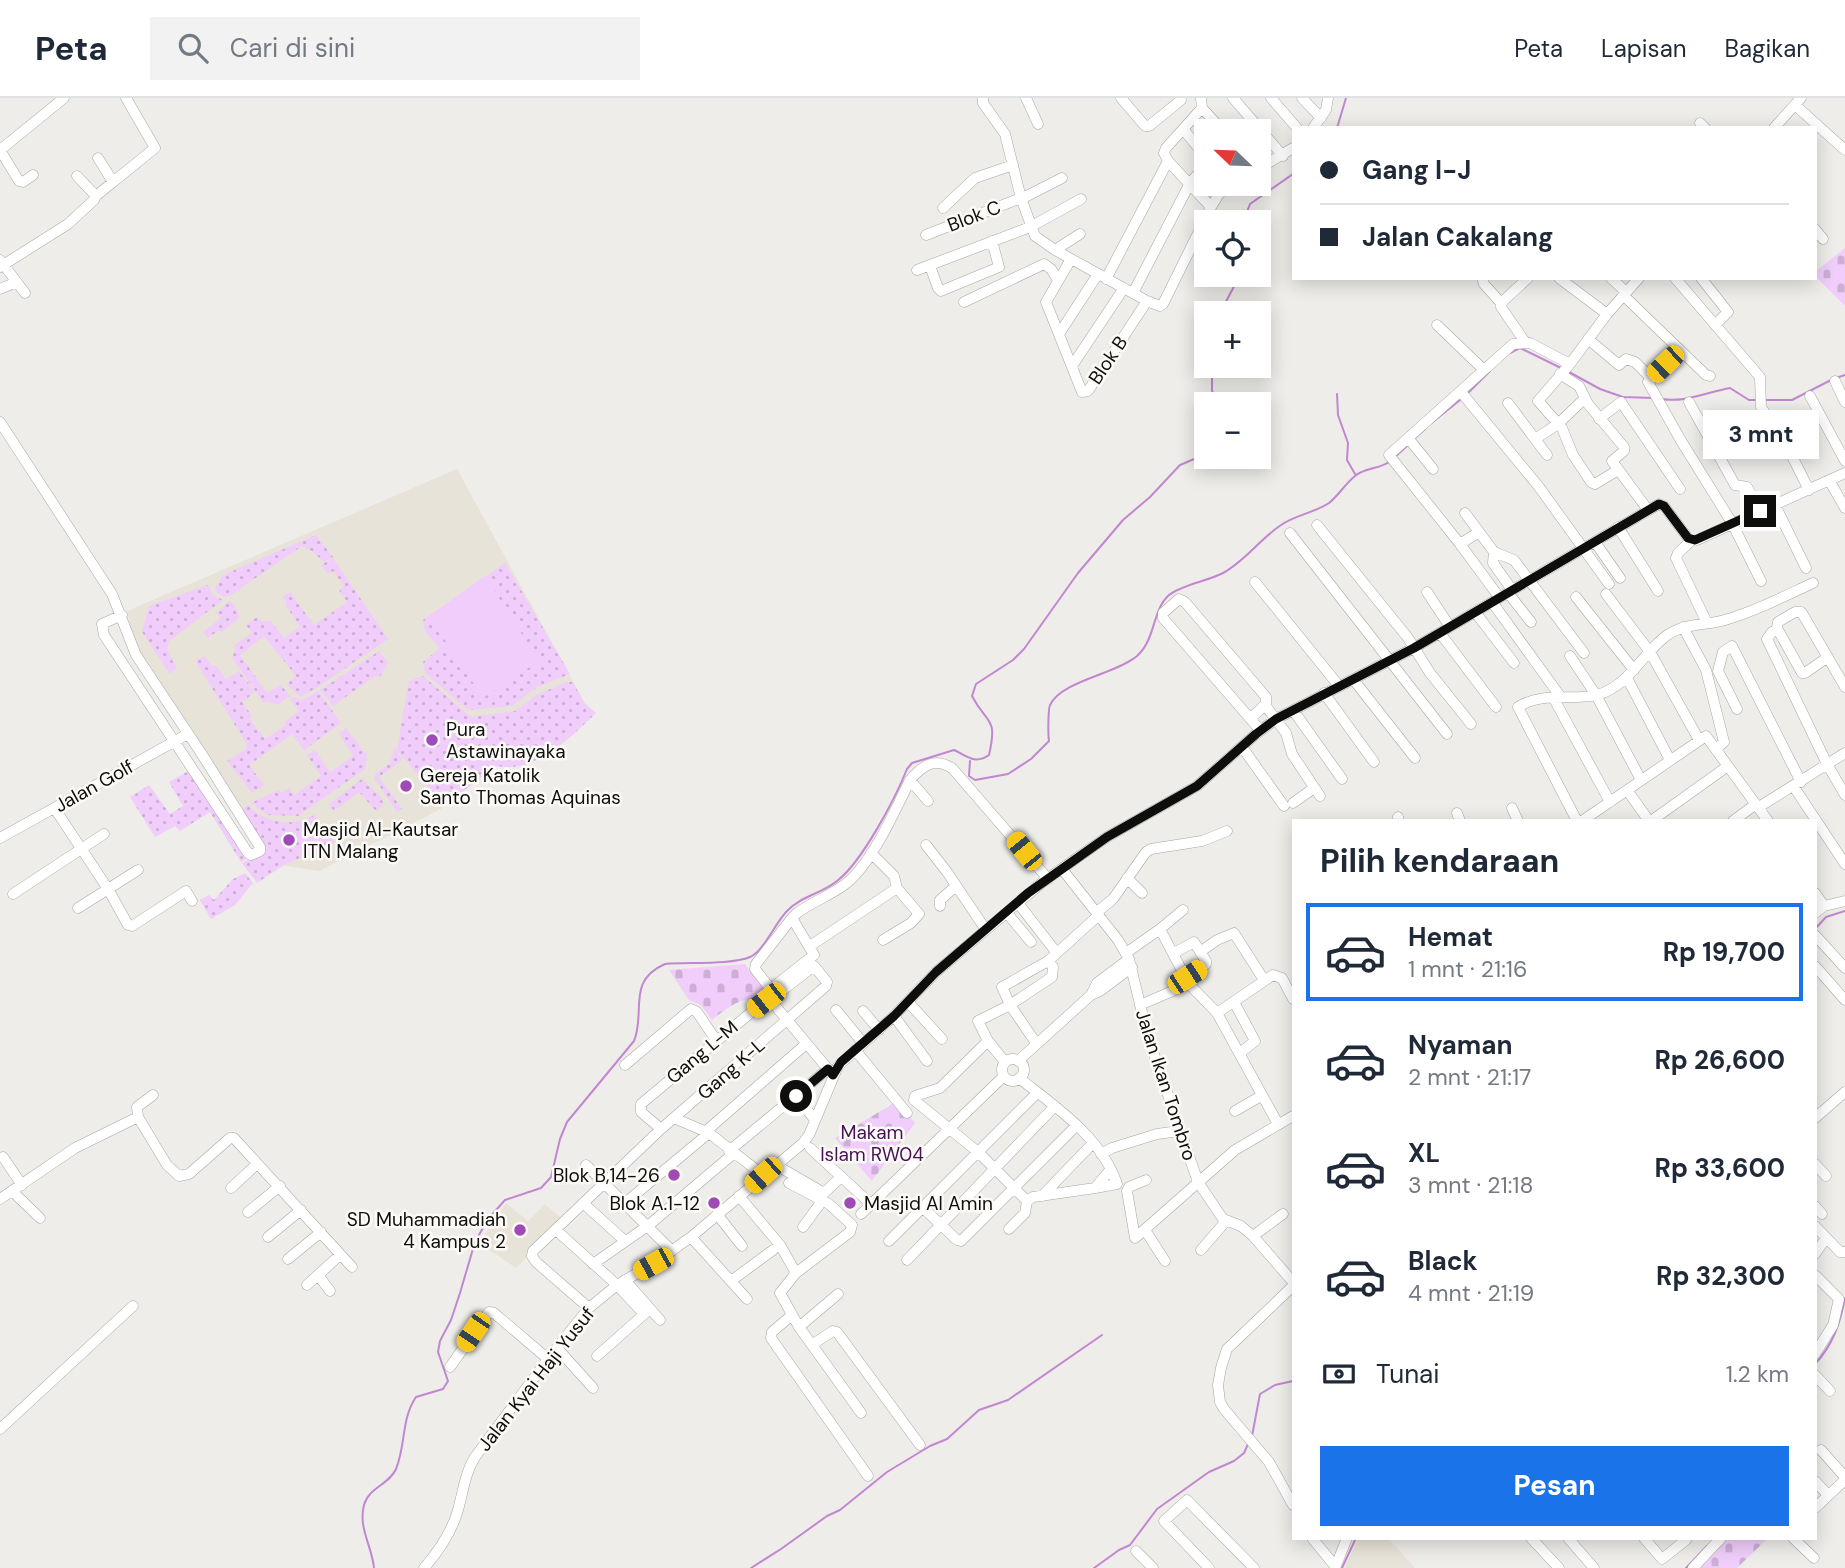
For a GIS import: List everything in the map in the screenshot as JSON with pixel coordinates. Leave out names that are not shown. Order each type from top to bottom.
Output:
[{"type":"street","points":[[33,175],[24,182],[18,181],[0,150],[64,98]]},
{"type":"street","points":[[25,293],[1,264],[68,224],[156,147],[126,98]]},
{"type":"street","points":[[983,98],[983,103],[1004,134],[1021,199],[1035,236],[1147,301],[1160,306],[1163,304],[1218,196]]},
{"type":"street","points":[[1026,98],[1038,124]]},
{"type":"street","points":[[1121,98],[1145,126],[1149,126],[1181,100]]},
{"type":"street","points":[[1233,98],[1283,156]]},
{"type":"street","points":[[1271,98],[1295,126]]},
{"type":"street","points":[[1302,98],[1321,118]]},
{"type":"street","points":[[1315,126],[1326,110],[1328,98]]},
{"type":"street","points":[[1776,126],[1798,102],[1844,144]]},
{"type":"street","points":[[1211,207],[1168,162],[1165,150],[1202,103],[1214,119]]},
{"type":"street","points":[[1183,129],[1194,142]]},
{"type":"street","points":[[1271,162],[1292,149]]},
{"type":"street","points":[[98,158],[113,182]]},
{"type":"street","points":[[1059,334],[1102,276],[1168,162]]},
{"type":"street","points":[[943,208],[975,178],[1013,165]]},
{"type":"street","points":[[76,176],[96,197]]},
{"type":"street","name":"Blok C","points":[[926,235],[1021,199],[1062,178]]},
{"type":"street","name":"Blok B","points":[[1072,366],[1129,291],[1194,178]]},
{"type":"street","name":"Blok C","points":[[917,270],[1030,227],[1081,199]]},
{"type":"street","points":[[1817,232],[1822,239]]},
{"type":"street","points":[[1055,250],[1080,234]]},
{"type":"street","points":[[930,265],[937,287],[941,290],[999,267],[992,242]]},
{"type":"street","name":"Blok B","points":[[1071,259],[1046,302],[1079,390],[1087,392],[1147,301]]},
{"type":"street","points":[[964,302],[1044,264],[1058,280]]},
{"type":"street","points":[[1483,280],[1501,303],[1525,342],[1564,369],[1579,386],[1599,419],[1624,448],[1612,460],[1648,510]]},
{"type":"street","points":[[1501,303],[1526,280]]},
{"type":"street","points":[[1562,280],[1607,314]]},
{"type":"street","points":[[1613,280],[1680,350],[1710,376]]},
{"type":"street","points":[[1618,470],[1595,484],[1592,483],[1573,455],[1565,433],[1537,400],[1637,280]]},
{"type":"street","points":[[1677,280],[1760,377],[1761,407],[1788,448],[1809,490]]},
{"type":"street","points":[[1703,280],[1728,312],[1715,325]]},
{"type":"street","points":[[0,289],[17,282]]},
{"type":"street","points":[[1437,325],[1484,370]]},
{"type":"street","points":[[1588,339],[1619,365],[1626,359],[1635,362],[1651,378]]},
{"type":"street","points":[[1525,342],[1508,347],[1484,370],[1464,395],[1411,442],[1389,455],[1503,596],[1531,622]]},
{"type":"street","points":[[1680,350],[1648,382],[1679,439],[1732,523],[1761,581]]},
{"type":"street","points":[[1835,381],[1845,402]]},
{"type":"street","points":[[1464,395],[1539,487],[1583,548],[1703,738],[1716,749],[1767,819]]},
{"type":"street","points":[[1810,396],[1845,461]]},
{"type":"street","points":[[1535,439],[1558,424],[1585,398]]},
{"type":"street","points":[[1599,419],[1621,402],[1680,489]]},
{"type":"street","points":[[1689,402],[1741,486],[1760,511]]},
{"type":"street","points":[[1508,403],[1547,455]]},
{"type":"street","points":[[0,422],[4,435],[113,594],[122,615],[136,655],[260,847],[260,851],[251,855],[248,853],[102,630],[102,624],[122,615]]},
{"type":"street","points":[[1411,442],[1433,470]]},
{"type":"street","points":[[1705,617],[1676,558],[1678,553],[1692,540],[1845,473]]},
{"type":"street","points":[[1829,480],[1845,508]]},
{"type":"street","points":[[593,1264],[649,1225],[796,1096],[838,1066],[894,1016],[936,972],[1048,879],[1107,837],[1197,786],[1276,719],[1414,648],[1659,504],[1663,505],[1692,540]]},
{"type":"street","points":[[1776,505],[1806,568]]},
{"type":"street","points":[[1465,513],[1494,552],[1513,559],[1584,653]]},
{"type":"street","points":[[1317,525],[1471,724]]},
{"type":"street","points":[[1618,527],[1658,590]]},
{"type":"street","points":[[1460,544],[1479,532]]},
{"type":"street","points":[[1290,533],[1447,734]]},
{"type":"street","points":[[1595,542],[1620,578]]},
{"type":"street","points":[[1494,552],[1493,564],[1503,596],[1610,802]]},
{"type":"street","points":[[1255,583],[1339,686]]},
{"type":"street","points":[[1576,819],[1517,709],[1523,704],[1557,696],[1596,695],[1630,674],[1667,636],[1683,627],[1705,617],[1727,620],[1813,583]]},
{"type":"street","points":[[1427,592],[1450,627]]},
{"type":"street","points":[[1576,597],[1630,674],[1671,760]]},
{"type":"street","points":[[1251,718],[1265,705],[1266,696],[1179,598],[1163,613],[1163,618],[1260,730]]},
{"type":"street","points":[[1475,612],[1514,663]]},
{"type":"street","points":[[1828,657],[1802,673],[1777,628],[1778,622],[1795,612],[1801,612],[1828,657],[1845,687]]},
{"type":"street","points":[[1683,627],[1703,663],[1717,708],[1724,743],[1716,749]]},
{"type":"street","points":[[1772,632],[1768,639],[1826,764],[1845,795]]},
{"type":"street","points":[[1440,633],[1496,707]]},
{"type":"street","points":[[1737,709],[1718,671],[1724,651],[1732,646],[1797,785],[1845,864]]},
{"type":"street","points":[[1570,656],[1596,695],[1641,780]]},
{"type":"street","points":[[1353,679],[1415,758]]},
{"type":"street","points":[[1324,693],[1374,762]]},
{"type":"street","points":[[1242,747],[1289,805],[1317,792],[1292,754],[1286,733],[1265,705]]},
{"type":"street","points":[[1289,712],[1342,779]]},
{"type":"street","name":"Jalan Golf","points":[[0,838],[188,734]]},
{"type":"street","points":[[1585,819],[1703,738]]},
{"type":"street","points":[[1736,819],[1797,785],[1845,753]]},
{"type":"street","points":[[792,918],[813,957],[772,988],[766,985],[754,966],[792,918],[803,908],[845,885],[871,853],[910,780],[918,770],[939,762],[945,763],[989,809],[1048,879]]},
{"type":"street","points":[[1653,819],[1728,766]]},
{"type":"street","points":[[910,780],[928,801]]},
{"type":"street","points":[[1627,790],[1649,819]]},
{"type":"street","points":[[1513,808],[1517,819]]},
{"type":"street","points":[[55,809],[129,926],[186,891],[192,901]]},
{"type":"street","points":[[1036,1043],[1010,1005],[1003,986],[1048,961],[1113,899],[1146,852],[1202,841],[1227,831]]},
{"type":"street","points":[[13,894],[104,834]]},
{"type":"street","points":[[926,845],[986,929]]},
{"type":"street","points":[[871,853],[894,876],[897,888],[919,916],[883,940]]},
{"type":"street","points":[[853,876],[881,862]]},
{"type":"street","name":"Jalan Ikan Tombro","points":[[1062,869],[1098,913],[1129,960],[1179,1131],[1198,1182],[1214,1209],[1226,1221],[1241,1226],[1253,1236],[1292,1283]]},
{"type":"street","points":[[78,908],[138,870]]},
{"type":"street","points":[[1127,878],[1142,893]]},
{"type":"street","points":[[940,906],[940,900],[956,886]]},
{"type":"street","points":[[810,947],[897,888]]},
{"type":"street","points":[[1819,910],[1845,901]]},
{"type":"street","points":[[1018,903],[1056,952]]},
{"type":"street","points":[[1018,1061],[1091,995],[1100,991],[1160,929],[1183,911]]},
{"type":"street","points":[[1007,913],[1031,942]]},
{"type":"street","points":[[1160,929],[1188,980],[1217,1013],[1278,1124]]},
{"type":"street","points":[[1200,952],[1217,940],[1234,933],[1264,979]]},
{"type":"street","points":[[1817,937],[1845,968]]},
{"type":"street","points":[[1140,1005],[1188,980],[1206,964],[1193,942],[1174,953]]},
{"type":"street","points":[[1005,1062],[988,1041],[978,1021],[1010,1005],[1052,977],[1053,967],[1048,961]]},
{"type":"street","name":"Gang L-M","points":[[661,1129],[641,1112],[640,1105],[716,1040],[817,966],[826,979],[827,986],[787,1020]]},
{"type":"street","points":[[1817,968],[1845,998]]},
{"type":"street","points":[[1217,1013],[1273,975],[1281,977],[1292,997]]},
{"type":"street","points":[[768,1000],[830,1072]]},
{"type":"street","points":[[908,1002],[942,1039]]},
{"type":"street","points":[[1234,1002],[1255,1041],[1240,1053]]},
{"type":"street","points":[[625,1065],[691,1009],[697,1012],[716,1040]]},
{"type":"street","points":[[836,1010],[906,1112]]},
{"type":"street","points":[[863,1011],[879,1030]]},
{"type":"street","points":[[894,1016],[927,1061]]},
{"type":"street","name":"Gang K-L","points":[[589,1308],[531,1256],[534,1250],[661,1129],[787,1020]]},
{"type":"street","points":[[988,1041],[940,1088],[914,1097],[978,1152],[1027,1201]]},
{"type":"street","points":[[625,1203],[806,1044]]},
{"type":"street","points":[[1011,1059],[1018,1061],[1023,1069],[1019,1079],[1011,1081],[1003,1076],[1005,1062],[1011,1059]]},
{"type":"street","name":"Jalan Kyai Haji Yusuf","points":[[424,1568],[442,1545],[456,1515],[472,1463],[589,1308],[621,1283],[691,1237],[806,1140],[830,1072]]},
{"type":"street","points":[[862,1214],[1003,1076]]},
{"type":"street","points":[[1019,1079],[1055,1106],[1093,1143],[1110,1170],[1116,1186]]},
{"type":"street","points":[[1817,1116],[1845,1092]]},
{"type":"street","points":[[889,1241],[1037,1093]]},
{"type":"street","points":[[153,1095],[137,1107],[138,1117],[167,1165],[180,1177],[189,1174],[234,1139]]},
{"type":"street","points":[[796,1096],[815,1120]]},
{"type":"street","points":[[1235,1111],[1261,1096]]},
{"type":"street","points":[[907,1260],[1055,1106]]},
{"type":"street","points":[[0,1199],[75,1148],[138,1117]]},
{"type":"street","points":[[1127,1191],[1135,1238],[1235,1150],[1292,1117]]},
{"type":"street","points":[[674,1118],[707,1133],[763,1175]]},
{"type":"street","points":[[922,1207],[961,1241],[1076,1126]]},
{"type":"street","points":[[1101,1154],[1157,1134],[1179,1131]]},
{"type":"street","points":[[234,1139],[352,1267]]},
{"type":"street","points":[[208,1166],[234,1139]]},
{"type":"street","points":[[1042,1196],[1093,1143]]},
{"type":"street","points":[[810,1148],[872,1205]]},
{"type":"street","points":[[3,1157],[22,1185]]},
{"type":"street","points":[[231,1188],[257,1164]]},
{"type":"street","points":[[586,1165],[649,1225],[672,1251]]},
{"type":"street","points":[[776,1165],[824,1193],[841,1177]]},
{"type":"street","points":[[1817,1166],[1826,1176]]},
{"type":"street","points":[[1094,1188],[1110,1170]]},
{"type":"street","points":[[1127,1191],[1146,1181]]},
{"type":"street","points":[[789,1183],[822,1201],[851,1224],[851,1230],[796,1273],[779,1293],[799,1327],[861,1413]]},
{"type":"street","points":[[248,1212],[280,1186]]},
{"type":"street","points":[[1009,1229],[1025,1213],[1027,1201],[1032,1197],[1116,1186],[1127,1191]]},
{"type":"street","points":[[12,1191],[40,1218]]},
{"type":"street","points":[[739,1196],[780,1245],[796,1273]]},
{"type":"street","points":[[803,1227],[822,1201]]},
{"type":"street","points":[[583,1203],[625,1241]]},
{"type":"street","points":[[268,1237],[301,1210]]},
{"type":"street","points":[[717,1214],[742,1246]]},
{"type":"street","points":[[1253,1236],[1283,1214]]},
{"type":"street","points":[[1201,1250],[1226,1221]]},
{"type":"street","points":[[1817,1229],[1840,1252],[1845,1252]]},
{"type":"street","points":[[556,1230],[593,1264],[621,1283],[647,1312],[660,1321]]},
{"type":"street","points":[[1145,1231],[1165,1261]]},
{"type":"street","points":[[288,1259],[321,1232]]},
{"type":"street","points":[[691,1237],[747,1299]]},
{"type":"street","points":[[1817,1251],[1826,1238]]},
{"type":"street","points":[[731,1281],[773,1250]]},
{"type":"street","points":[[307,1285],[340,1255]]},
{"type":"street","points":[[318,1275],[330,1291]]},
{"type":"street","points":[[1817,1277],[1842,1298],[1833,1325],[1818,1341]]},
{"type":"street","points":[[1292,1285],[1230,1347],[1224,1358],[1218,1385],[1220,1402],[1269,1462],[1292,1503]]},
{"type":"street","points":[[799,1327],[838,1294]]},
{"type":"street","points":[[0,1429],[133,1306]]},
{"type":"street","points":[[450,1367],[489,1312],[494,1312],[548,1359]]},
{"type":"street","points":[[597,1356],[647,1312]]},
{"type":"street","points":[[792,1315],[772,1332],[771,1338],[868,1476]]},
{"type":"street","points":[[813,1344],[833,1331],[837,1332],[920,1445]]},
{"type":"street","points":[[557,1348],[593,1388]]},
{"type":"street","points":[[1817,1377],[1830,1391]]},
{"type":"street","points":[[1817,1506],[1844,1483],[1821,1450]]},
{"type":"street","points":[[1817,1483],[1828,1495]]},
{"type":"street","points":[[1209,1568],[1165,1524],[1165,1519],[1188,1500],[1254,1568]]},
{"type":"street","points":[[1314,1540],[1335,1567],[1346,1540]]},
{"type":"street","points":[[1533,1540],[1559,1568]]},
{"type":"street","points":[[1568,1540],[1587,1566]]},
{"type":"street","points":[[1646,1540],[1662,1559],[1686,1540]]},
{"type":"street","points":[[1693,1568],[1719,1540]]},
{"type":"street","points":[[1795,1540],[1814,1558]]},
{"type":"street","points":[[1136,1551],[1153,1568]]},
{"type":"shaded area","points":[[457,469],[590,712],[496,760],[441,809],[319,871],[280,865],[135,646],[127,611]]},
{"type":"shaded area","name":"SD Muhammadiah 4 Kampus 2","points":[[506,1203],[528,1221],[545,1204],[563,1220],[516,1268],[479,1243]]},
{"type":"shaded area","points":[[1358,1540],[1390,1540],[1415,1568],[1344,1568]]},
{"type":"green space","points":[[1845,248],[1845,306],[1817,278],[1817,270]]},
{"type":"green space","points":[[316,535],[333,557],[324,562],[302,546],[228,597],[216,592],[215,588],[223,575]]},
{"type":"green space","points":[[333,558],[388,639],[300,697],[287,684],[296,676],[264,636],[240,655],[267,693],[281,685],[290,696],[277,705],[267,701],[264,703],[232,658],[236,648],[234,645],[252,633],[246,625],[257,617],[260,621],[271,621],[284,638],[300,627],[282,597],[290,592],[314,625],[347,602],[339,590],[344,586],[333,571],[328,574],[321,565]]},
{"type":"green space","points":[[505,563],[570,674],[537,687],[512,706],[468,710],[425,673],[423,662],[440,648],[425,631],[423,620]]},
{"type":"green space","points":[[485,576],[539,661],[483,698],[429,616]]},
{"type":"green space","points":[[208,585],[213,595],[223,600],[169,641],[167,649],[177,668],[170,674],[142,632],[149,606]]},
{"type":"green space","points":[[230,601],[237,609],[239,618],[222,632],[219,630],[208,638],[203,632],[221,618],[216,613]]},
{"type":"green space","points":[[379,651],[388,662],[380,677],[375,676],[333,706],[320,690]]},
{"type":"green space","points":[[204,656],[212,666],[216,665],[226,679],[239,671],[255,692],[242,702],[252,716],[249,718],[265,739],[286,725],[284,722],[299,711],[290,699],[294,697],[303,700],[318,691],[341,723],[304,750],[292,734],[249,765],[264,785],[252,793],[227,761],[245,750],[247,744],[195,661]]},
{"type":"green space","points":[[423,676],[471,717],[515,711],[536,695],[567,682],[573,682],[584,703],[596,713],[551,752],[525,764],[497,766],[444,806],[397,750],[409,681]]},
{"type":"green space","points":[[346,728],[367,755],[365,769],[298,816],[267,815],[251,803],[289,788],[294,795],[321,776],[307,755],[315,750],[330,772],[353,756],[339,734]]},
{"type":"green space","points":[[394,748],[402,760],[379,777],[402,809],[397,812],[375,779],[375,774],[390,763]]},
{"type":"green space","points":[[192,769],[249,857],[241,862],[210,812],[180,831],[175,826],[155,837],[130,797],[149,785],[170,814],[183,806],[169,782]]},
{"type":"green space","points":[[362,779],[382,798],[383,805],[376,811],[359,792],[334,811],[329,804]]},
{"type":"green space","points":[[248,805],[262,816],[279,822],[297,821],[314,815],[335,843],[284,865],[257,883],[242,863],[263,851],[240,811]]},
{"type":"green space","points":[[245,873],[253,883],[235,905],[211,919],[200,900],[209,895],[214,900],[233,879]]},
{"type":"green space","points":[[745,964],[768,995],[763,999],[748,999],[736,1004],[712,1020],[701,1005],[689,1000],[669,970]]},
{"type":"green space","name":"Makam Islam RW04","points":[[896,1102],[915,1123],[872,1181],[835,1138]]},
{"type":"green space","points":[[1723,1540],[1766,1540],[1737,1568],[1696,1568]]},
{"type":"waterway","points":[[1338,126],[1346,98]]},
{"type":"waterway","points":[[1248,210],[1250,204],[1292,175]]},
{"type":"waterway","points":[[1226,301],[1234,287]]},
{"type":"waterway","points":[[1510,353],[1520,348],[1561,368]]},
{"type":"waterway","points":[[1467,394],[1490,371]]},
{"type":"waterway","points":[[1569,372],[1600,389],[1623,397],[1653,398]]},
{"type":"waterway","points":[[1836,378],[1845,375]]},
{"type":"waterway","points":[[1212,378],[1212,392]]},
{"type":"waterway","points":[[1765,400],[1792,400],[1831,380]]},
{"type":"waterway","points":[[1662,399],[1687,398],[1730,388],[1749,400],[1756,400]]},
{"type":"waterway","points":[[1337,394],[1338,415],[1348,443],[1347,460],[1355,474]]},
{"type":"waterway","points":[[1429,425],[1460,400]]},
{"type":"waterway","points":[[1414,439],[1425,429]]},
{"type":"waterway","points":[[1396,456],[1407,446]]},
{"type":"waterway","points":[[374,1568],[364,1529],[364,1505],[370,1494],[389,1479],[396,1469],[408,1414],[416,1397],[443,1389],[448,1381],[438,1352],[440,1341],[451,1320],[475,1242],[488,1219],[505,1200],[541,1188],[551,1177],[567,1122],[634,1041],[639,998],[645,979],[665,964],[742,960],[755,954],[787,911],[837,881],[857,860],[877,829],[912,763],[954,750],[975,759],[989,755],[992,727],[972,696],[976,684],[1013,660],[1024,649],[1078,573],[1123,520],[1150,497],[1180,465],[1194,459]]},
{"type":"waterway","points":[[970,761],[969,776],[975,780],[1008,774],[1031,759],[1049,741],[1049,708],[1056,697],[1065,690],[1137,656],[1148,641],[1160,608],[1169,595],[1180,588],[1223,573],[1281,525],[1329,503],[1359,473],[1389,462]]},
{"type":"waterway","points":[[1817,927],[1826,917],[1845,911]]},
{"type":"waterway","points":[[1817,1362],[1835,1333],[1845,1298]]},
{"type":"waterway","points":[[751,1568],[840,1510],[887,1472],[947,1439],[979,1410],[1008,1400],[1102,1335]]},
{"type":"waterway","points":[[1252,1436],[1260,1394],[1275,1385],[1292,1381]]},
{"type":"waterway","points":[[1094,1568],[1130,1545],[1157,1509],[1209,1472],[1234,1461],[1244,1453],[1248,1444]]},
{"type":"waterway","points":[[1342,1568],[1355,1540]]},
{"type":"waterway","points":[[1686,1568],[1707,1546]]},
{"type":"place","name":"Pura Astawinayaka","points":[[432,740]]},
{"type":"place","name":"Gereja Katolik Santo Thomas Aquinas","points":[[406,786]]},
{"type":"place","name":"Masjid Al-Kautsar ITN Malang","points":[[289,840]]},
{"type":"place","name":"Blok B,14-26","points":[[674,1175]]},
{"type":"place","name":"Blok A.1-12","points":[[714,1203]]},
{"type":"place","name":"Masjid Al Amin","points":[[850,1203]]},
{"type":"place","name":"SD Muhammadiah 4 Kampus 2","points":[[520,1230]]},
{"type":"route","points":[[796,1096],[828,1069],[833,1075],[841,1062],[894,1016],[936,972],[1028,893],[1107,837],[1197,786],[1276,719],[1414,648],[1659,504],[1664,506],[1692,540],[1760,511]]}]
